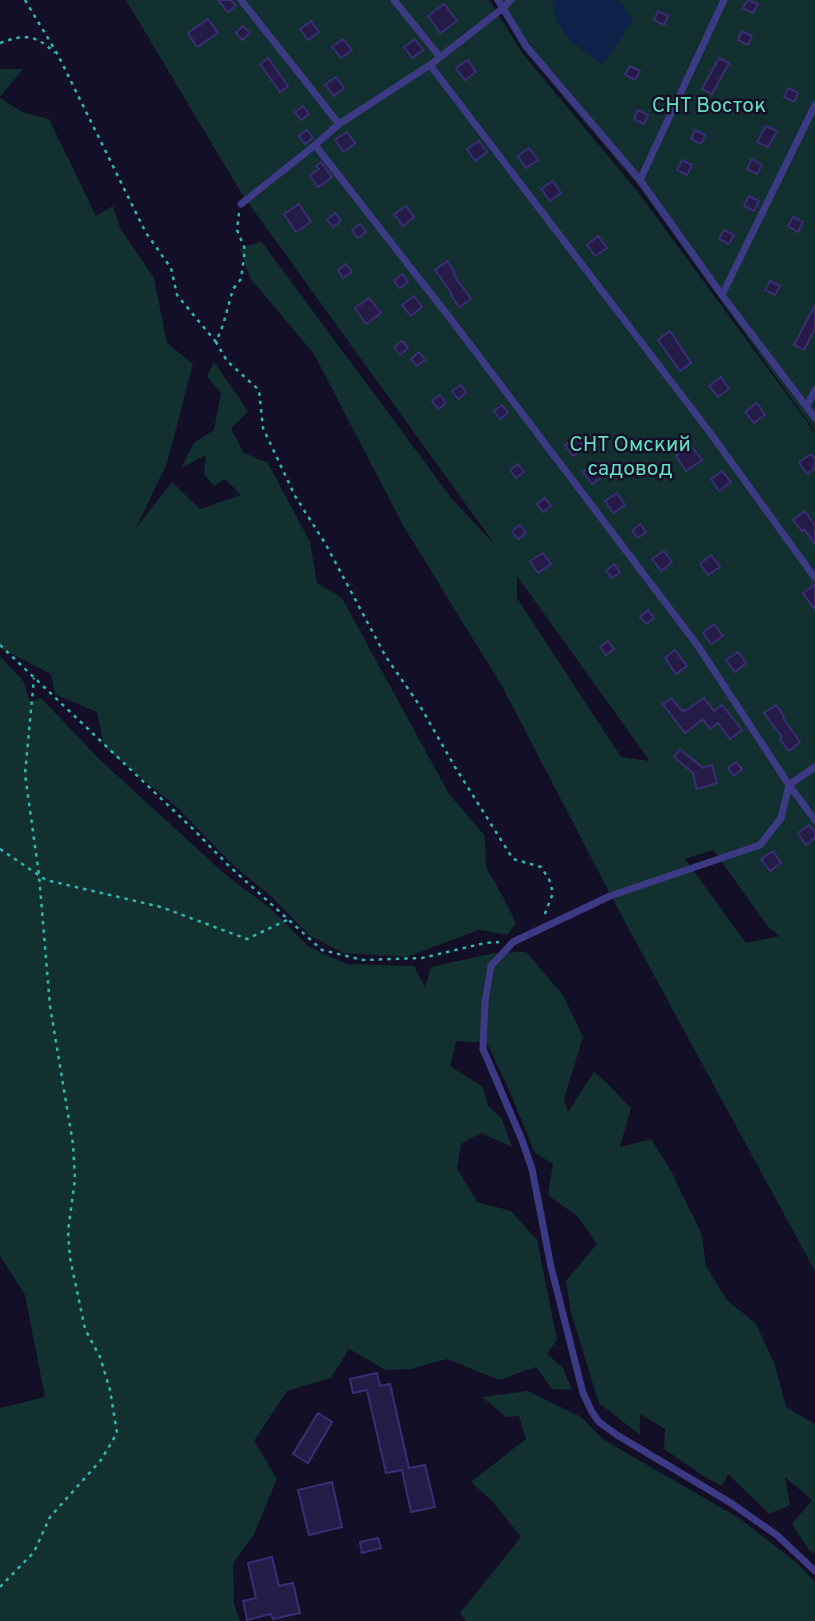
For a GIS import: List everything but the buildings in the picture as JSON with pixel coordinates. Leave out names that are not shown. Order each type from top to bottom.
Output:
[{"type":"lane","points":[[241,0],[340,124]]},
{"type":"lane","points":[[394,0],[440,57]]},
{"type":"lane","points":[[498,0],[526,46],[640,180],[815,418]]},
{"type":"lane","points":[[241,204],[340,124],[430,65],[511,0]]},
{"type":"lane","points":[[640,180],[724,0]]},
{"type":"lane","points":[[430,65],[711,434],[815,578]]},
{"type":"lane","points":[[722,295],[815,105]]},
{"type":"lane","points":[[315,145],[453,322],[698,646],[815,820]]},
{"type":"lane","points":[[807,406],[815,390]]},
{"type":"lane","points":[[815,767],[789,785],[781,818],[760,845],[610,896],[513,942],[491,966],[485,1002],[483,1049],[532,1169],[551,1267],[583,1393],[592,1412],[599,1422],[618,1435],[731,1503],[778,1536],[815,1571]]},
{"type":"path","points":[[25,0],[58,55],[146,233],[171,268],[177,295],[216,342],[227,361],[259,390],[263,428],[276,458],[386,657],[420,706],[513,859],[541,867],[549,878],[553,892],[539,929]]},
{"type":"path","points":[[0,43],[31,36],[58,55]]},
{"type":"path","points":[[216,342],[233,289],[241,279],[246,248],[237,230],[241,204]]},
{"type":"path","points":[[0,645],[229,866],[322,950],[363,960],[422,958],[485,943],[513,942]]},
{"type":"path","points":[[0,1587],[34,1552],[50,1517],[101,1460],[117,1433],[110,1390],[100,1357],[85,1329],[70,1258],[68,1231],[75,1179],[73,1144],[50,1006],[39,875],[25,774],[33,678]]},
{"type":"path","points":[[0,849],[46,880],[161,906],[247,939],[287,920]]},
{"type":"green space","name":"СНТ Омский садовод","points":[[126,0],[489,0],[523,54],[638,192],[815,433],[815,1271],[619,911],[502,686],[404,527],[314,354],[250,278],[240,249],[261,241],[452,499],[496,546],[242,194]],"holes":[[[517,576],[649,760],[649,761],[621,757],[517,598]],[[713,850],[769,928],[780,936],[746,943],[685,859]]]},
{"type":"green space","name":"СНТ Восток","points":[[494,0],[815,0],[815,431],[637,184],[522,48]]},
{"type":"green space","points":[[0,69],[23,69],[0,97]]},
{"type":"green space","points":[[0,98],[22,112],[49,119],[96,216],[113,206],[120,228],[154,278],[167,343],[193,364],[167,463],[136,528],[172,482],[200,509],[241,495],[225,479],[214,486],[204,474],[206,455],[181,468],[194,443],[214,430],[221,393],[207,376],[214,362],[248,411],[231,429],[244,453],[268,463],[310,542],[317,583],[342,598],[449,794],[485,836],[486,867],[516,923],[507,935],[479,930],[406,957],[343,953],[309,935],[273,898],[232,864],[178,808],[104,747],[97,712],[55,694],[51,674],[0,646]]},
{"type":"green space","points":[[0,656],[24,682],[30,702],[41,698],[99,759],[227,876],[270,908],[309,947],[347,964],[414,966],[425,987],[431,967],[494,953],[526,952],[563,995],[583,1037],[564,1099],[568,1112],[594,1072],[631,1108],[620,1147],[651,1139],[671,1171],[702,1235],[706,1266],[727,1300],[756,1324],[775,1365],[786,1407],[815,1424],[815,1554],[809,1550],[792,1524],[812,1500],[785,1477],[790,1505],[769,1514],[728,1474],[722,1486],[664,1449],[665,1429],[640,1414],[640,1435],[599,1403],[571,1313],[566,1281],[597,1244],[577,1216],[548,1195],[553,1164],[535,1153],[487,1043],[456,1041],[450,1066],[483,1087],[488,1106],[502,1119],[512,1147],[481,1133],[461,1144],[457,1168],[477,1202],[511,1211],[537,1240],[557,1339],[547,1354],[563,1368],[572,1390],[552,1389],[536,1367],[499,1380],[447,1359],[410,1369],[386,1370],[349,1349],[331,1378],[287,1391],[254,1441],[277,1479],[254,1534],[233,1564],[234,1604],[240,1621],[0,1621],[0,1408],[45,1397],[25,1295],[0,1256]]},
{"type":"green space","points":[[528,1391],[581,1417],[604,1440],[739,1518],[797,1563],[815,1582],[815,1621],[466,1621],[460,1613],[521,1537],[492,1501],[471,1482],[526,1439],[519,1416],[506,1417],[482,1397]]},
{"type":"water","points":[[552,0],[615,0],[624,5],[633,20],[607,61],[601,64],[568,39],[557,22]]}]
